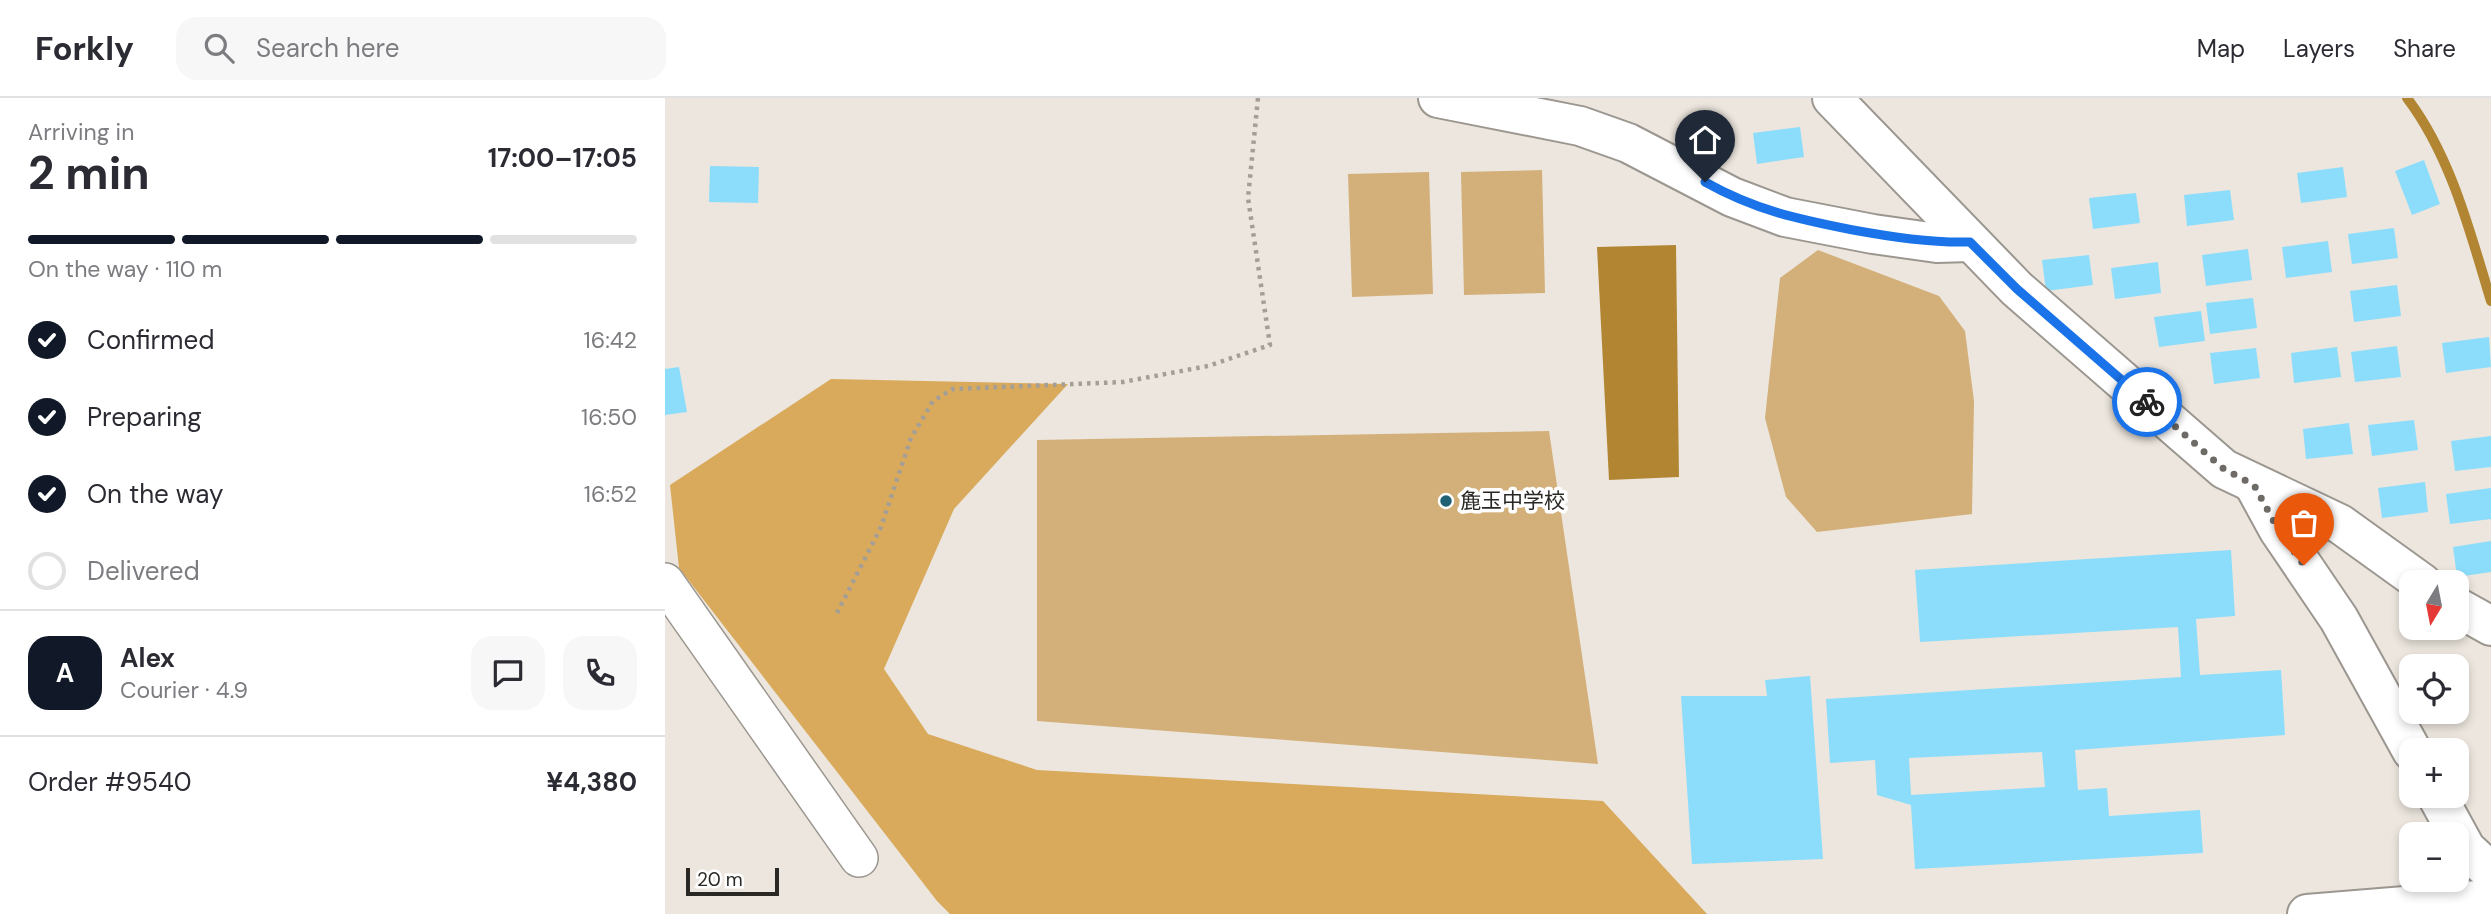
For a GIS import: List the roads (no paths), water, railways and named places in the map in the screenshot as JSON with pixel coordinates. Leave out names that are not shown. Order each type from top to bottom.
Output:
[{"type":"main road","points":[[1438,98],[1580,126],[1628,143],[1732,197],[1785,217],[1937,243],[1970,242]]},
{"type":"main road","points":[[1832,98],[2017,289],[2224,469],[2340,524],[2404,570]]},
{"type":"main road","points":[[2254,485],[2278,529],[2339,619],[2405,738]]},
{"type":"main road","points":[[2469,614],[2491,626]]},
{"type":"main road","points":[[2444,808],[2466,849],[2491,872]]},
{"type":"main road","points":[[2307,914],[2491,899]]},
{"type":"street","points":[[665,582],[859,858]]},
{"type":"waterway","points":[[2407,98],[2436,144],[2458,195],[2491,301]]},
{"type":"place","name":"麁玉中学校","points":[[1446,501]]}]
